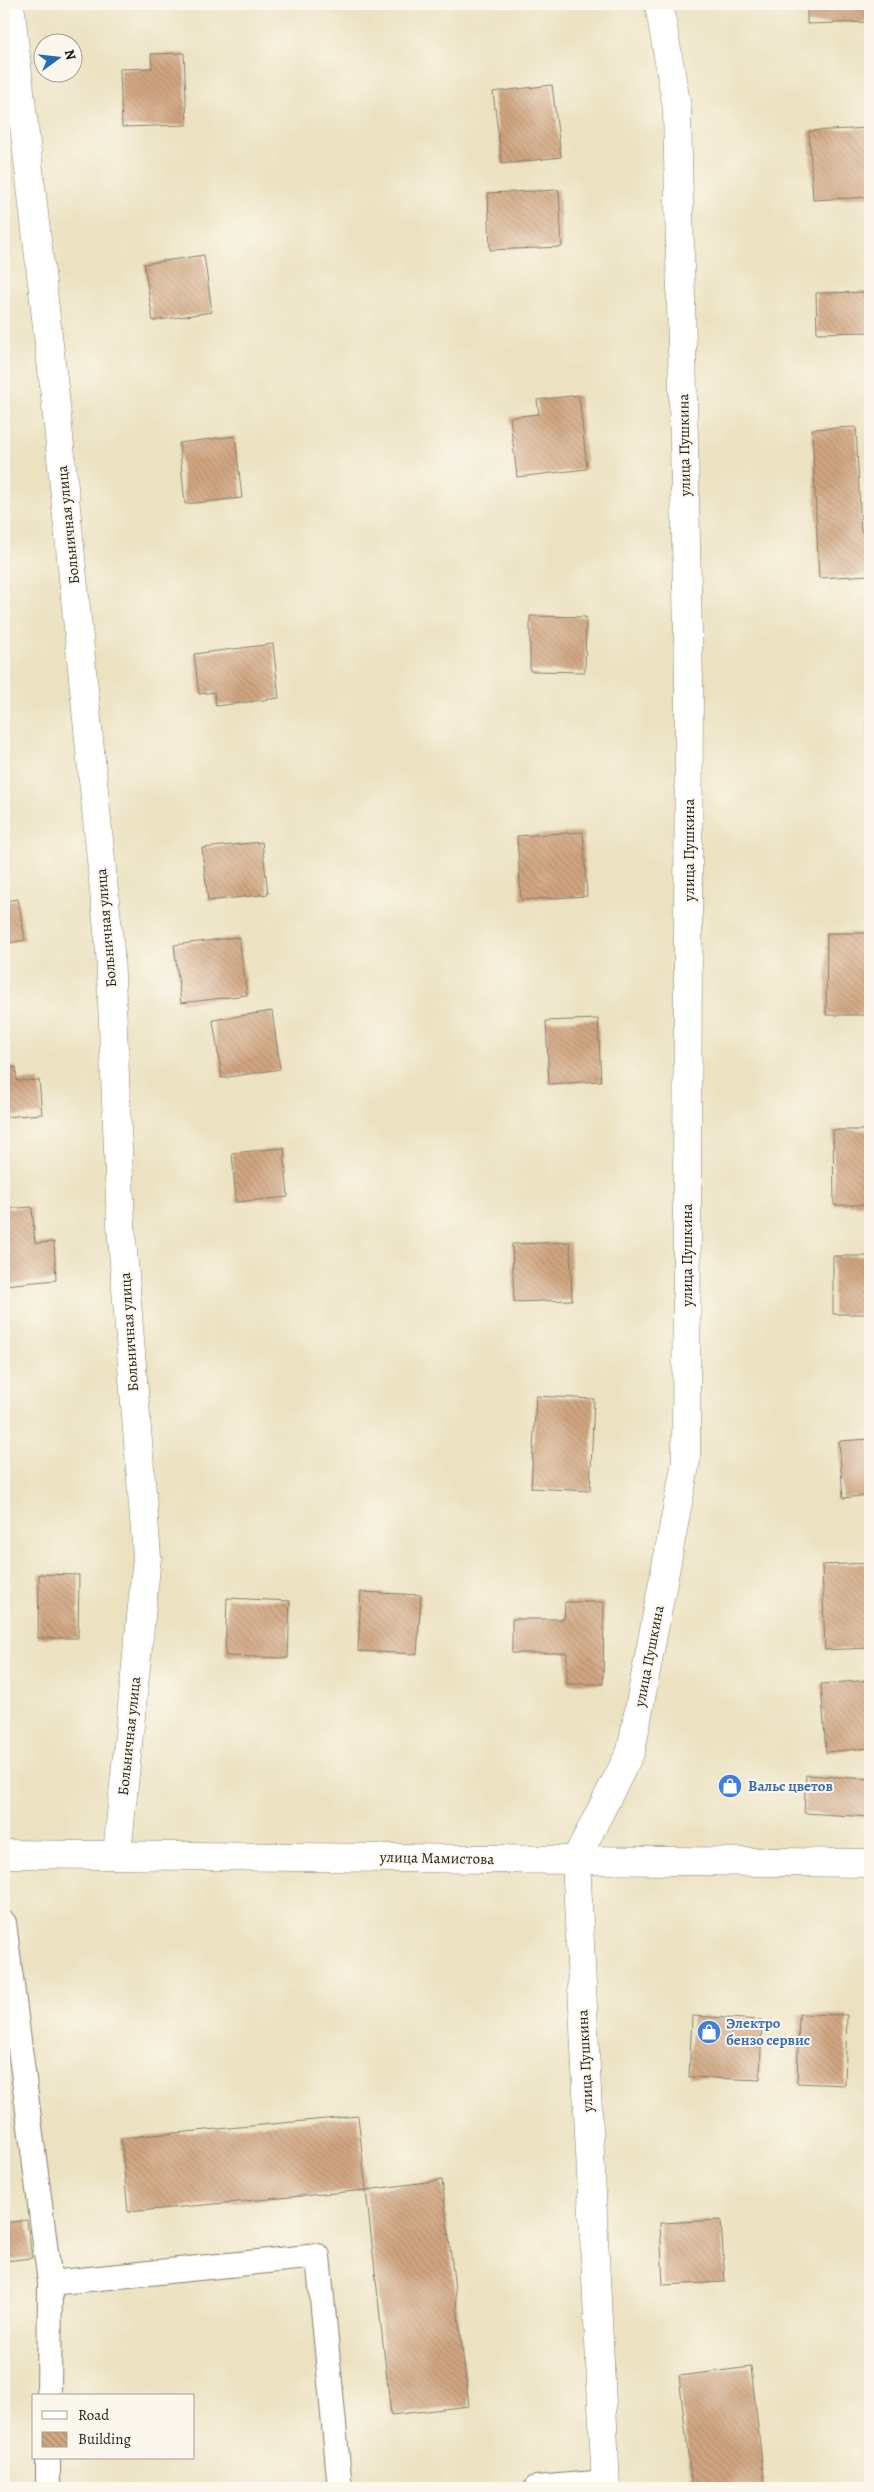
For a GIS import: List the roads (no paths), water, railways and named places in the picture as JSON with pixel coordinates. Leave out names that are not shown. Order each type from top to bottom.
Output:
[{"type":"street","name":"Больничная улица","points":[[10,4],[55,396],[110,951],[121,1225],[147,1557],[117,1854]]},
{"type":"street","name":"улица Пушкина","points":[[606,2485],[576,1859],[631,1751],[686,1461],[690,684],[678,108],[658,4]]},
{"type":"street","name":"улица Мамистова","points":[[4,1854],[870,1862]]},
{"type":"lane","points":[[4,1922],[50,2283],[49,2394]]},
{"type":"lane","points":[[50,2283],[318,2256],[340,2488]]},
{"type":"lane","points":[[48,2460],[48,2488]]},
{"type":"lane","points":[[536,2488],[606,2485]]},
{"type":"place","name":"Вальс цветов","points":[[730,1786]]},
{"type":"place","name":"Электро бензо сервис","points":[[709,2032]]}]
